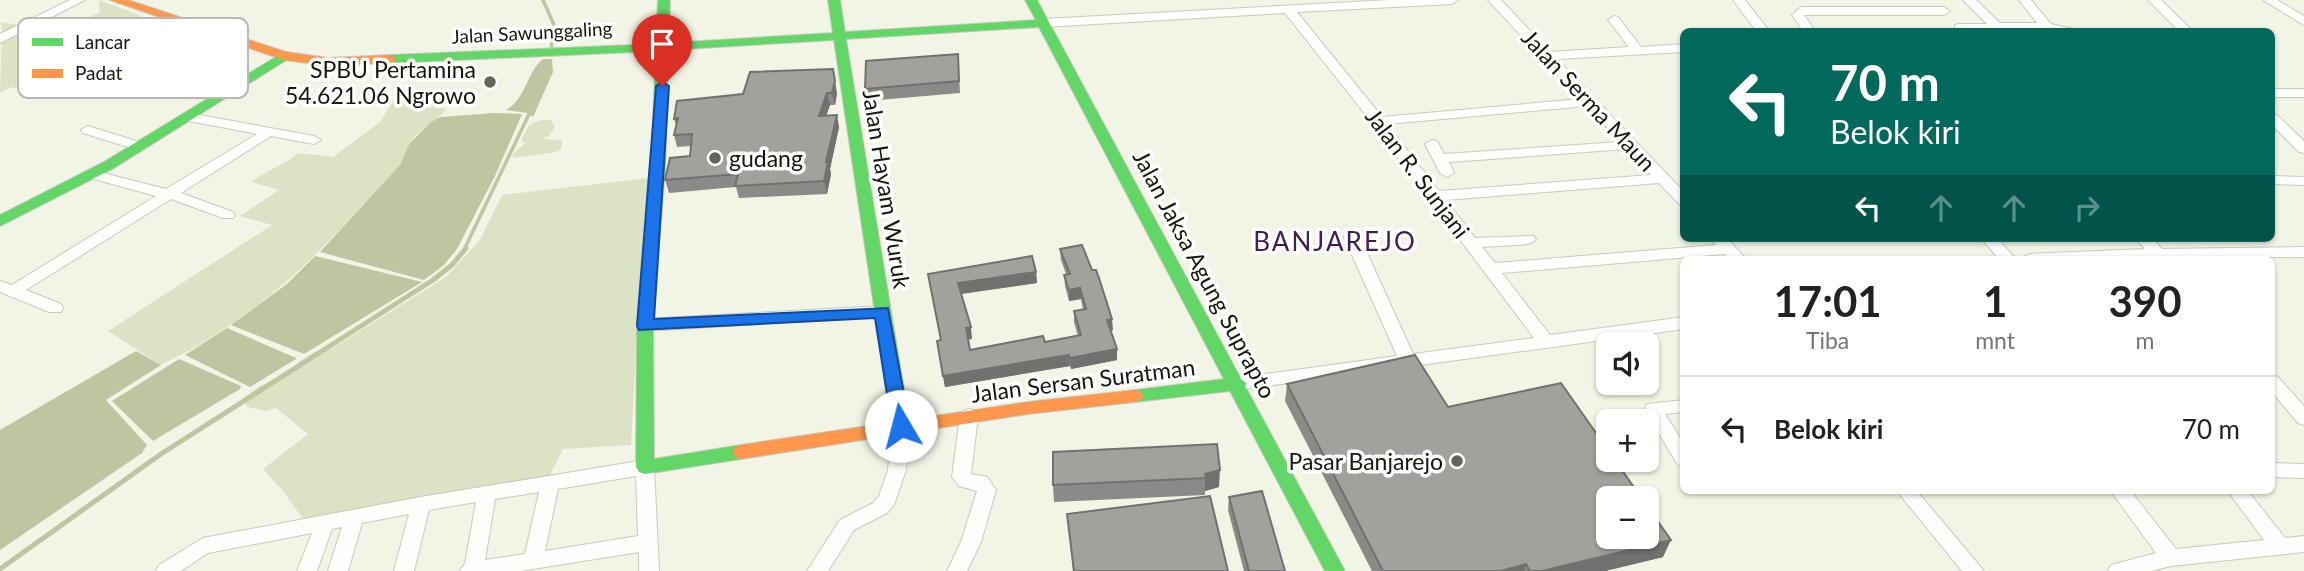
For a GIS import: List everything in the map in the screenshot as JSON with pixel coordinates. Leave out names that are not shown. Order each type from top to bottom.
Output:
[{"type":"main road","name":"Jalan Sawunggaling","points":[[116,0],[170,18]]},
{"type":"main road","points":[[645,467],[645,326],[658,168],[664,0]]},
{"type":"main road","name":"Jalan Hayam Wuruk","points":[[834,0],[901,426]]},
{"type":"main road","name":"Jalan Jaksa Agung Suprapto","points":[[1031,0],[1238,384],[1335,571]]},
{"type":"main road","name":"Jalan Sawunggaling","points":[[248,44],[284,56],[329,62],[400,61],[1044,23]]},
{"type":"main road","points":[[248,79],[284,56]]},
{"type":"main road","points":[[0,221],[95,175],[219,98]]},
{"type":"main road","name":"Jalan Sersan Suratman","points":[[645,467],[968,416],[1238,384]]},
{"type":"street","points":[[43,18],[79,0]]},
{"type":"street","points":[[1044,23],[1279,6],[1452,0]]},
{"type":"street","name":"Jalan Serma Maun","points":[[1494,0],[1680,197]]},
{"type":"street","points":[[1739,0],[1761,28]]},
{"type":"street","points":[[1934,0],[1959,28]]},
{"type":"street","points":[[1969,0],[1998,27]]},
{"type":"street","points":[[2025,0],[2050,28]]},
{"type":"street","points":[[2154,0],[2184,28]]},
{"type":"street","points":[[2269,0],[2304,21]]},
{"type":"street","name":"Jalan R. Sunjani","points":[[1279,6],[1378,121],[1545,340]]},
{"type":"street","points":[[1807,28],[1798,15],[1801,11],[1944,11]]},
{"type":"street","points":[[1614,20],[1637,50]]},
{"type":"street","points":[[2030,28],[2046,26]]},
{"type":"street","points":[[1986,28],[2010,28]]},
{"type":"street","points":[[0,39],[18,30]]},
{"type":"street","points":[[1527,58],[1680,48]]},
{"type":"street","points":[[2275,93],[2304,93]]},
{"type":"street","points":[[1378,121],[1590,102]]},
{"type":"street","points":[[189,117],[314,140]]},
{"type":"street","points":[[2275,121],[2304,149]]},
{"type":"street","points":[[88,130],[141,147]]},
{"type":"street","points":[[6,289],[171,194],[267,133]]},
{"type":"street","points":[[1432,144],[1447,173]]},
{"type":"street","points":[[1439,159],[1631,145]]},
{"type":"street","points":[[95,175],[171,194],[228,215]]},
{"type":"street","points":[[1436,196],[1662,178]]},
{"type":"street","points":[[2275,180],[2304,181]]},
{"type":"street","points":[[1352,237],[1407,360]]},
{"type":"street","points":[[1471,243],[1528,239]]},
{"type":"street","points":[[1993,242],[2005,256]]},
{"type":"street","points":[[2245,242],[2255,251]]},
{"type":"street","points":[[1490,269],[1728,249]]},
{"type":"street","points":[[2155,256],[2255,251],[2304,252]]},
{"type":"street","points":[[6,289],[55,307]]},
{"type":"street","points":[[645,326],[883,312]]},
{"type":"street","points":[[1238,384],[1680,323]]},
{"type":"street","points":[[2280,401],[2304,418]]},
{"type":"street","points":[[1680,406],[1653,409],[1680,453]]},
{"type":"street","points":[[957,571],[971,542],[987,490],[980,482],[966,481],[961,477],[968,416]]},
{"type":"street","points":[[817,571],[847,524],[880,508],[887,500],[897,470],[901,426]]},
{"type":"street","points":[[166,571],[203,546],[421,504],[645,467],[649,571]]},
{"type":"street","points":[[2275,470],[2302,473]]},
{"type":"street","points":[[541,563],[550,482]]},
{"type":"street","points":[[487,493],[484,526],[471,571],[541,563],[649,542]]},
{"type":"street","points":[[1908,494],[1974,571]]},
{"type":"street","points":[[2122,494],[2171,558]]},
{"type":"street","points":[[2239,494],[2281,547]]},
{"type":"street","points":[[404,571],[421,504]]},
{"type":"street","points":[[338,571],[354,517]]},
{"type":"street","points":[[307,571],[325,522]]},
{"type":"street","points":[[2119,571],[2171,558],[2304,544]]},
{"type":"shaded area","points":[[99,0],[142,16],[87,18],[100,12]]},
{"type":"shaded area","points":[[61,8],[67,10],[53,18],[36,18]]},
{"type":"shaded area","points":[[0,22],[18,25],[18,89],[11,87],[0,93],[2,27]]},
{"type":"shaded area","points":[[543,59],[552,59],[553,72],[533,117],[527,113],[506,110],[518,99],[533,71]]},
{"type":"shaded area","points":[[445,89],[434,108],[447,108],[412,140],[403,161],[392,176],[293,276],[244,315],[190,350],[161,365],[108,331],[272,225],[240,216],[279,190],[251,182],[298,153],[333,157],[380,122],[394,100],[404,91]]},
{"type":"shaded area","points":[[522,114],[495,176],[457,249],[444,265],[424,280],[320,252],[400,165],[410,143],[431,122],[441,117]]},
{"type":"shaded area","points":[[541,120],[551,120],[555,126],[550,135],[541,139],[562,140],[561,149],[514,158],[512,155],[525,143],[521,140],[529,125]]},
{"type":"shaded area","points":[[649,178],[631,445],[563,449],[548,479],[303,519],[263,469],[308,434],[276,408],[265,411],[247,407],[245,397],[260,386],[286,377],[299,362],[314,352],[331,349],[446,277],[480,240],[502,195]]},
{"type":"shaded area","points":[[315,256],[422,282],[304,354],[231,325],[287,284]]},
{"type":"shaded area","points":[[227,328],[296,359],[250,387],[185,355]]},
{"type":"shaded area","points":[[136,351],[161,365],[106,400],[147,445],[142,453],[0,550],[0,430]]},
{"type":"shaded area","points":[[179,359],[241,386],[153,441],[112,401]]},
{"type":"building","points":[[958,54],[959,81],[865,89],[866,61]]},
{"type":"building","points":[[833,69],[835,81],[832,93],[827,93],[819,116],[837,115],[824,181],[735,186],[738,174],[665,180],[670,158],[690,156],[692,134],[674,135],[678,118],[674,119],[677,101],[743,94],[750,72]]},
{"type":"building","points":[[1082,245],[1092,270],[1096,270],[1099,278],[1112,319],[1107,320],[1117,349],[943,376],[937,341],[941,340],[928,274],[1032,256],[1036,272],[958,283],[971,327],[966,328],[970,350],[1043,336],[1045,342],[1081,335],[1074,311],[1086,309],[1080,288],[1069,290],[1064,275],[1070,274],[1060,249]]},
{"type":"building","name":"Pasar Banjarejo","points":[[1415,355],[1448,407],[1561,383],[1596,433],[1596,472],[1623,472],[1633,486],[1596,486],[1596,549],[1634,549],[1542,571],[1530,571],[1526,564],[1501,571],[1383,571],[1287,384]]},
{"type":"building","points":[[1217,444],[1220,470],[1205,474],[1206,478],[1053,485],[1053,452]]},
{"type":"building","name":"Pasar Banjarejo","points":[[1262,491],[1285,571],[1249,571],[1229,497]]},
{"type":"building","points":[[1210,496],[1228,571],[1074,571],[1067,514]]},
{"type":"building","name":"Pasar Banjarejo","points":[[1659,523],[1671,540],[1659,543]]},
{"type":"waterway","points":[[543,0],[554,25],[551,51]]},
{"type":"waterway","points":[[464,250],[531,110]]},
{"type":"waterway","points":[[0,569],[161,454],[433,280],[452,265],[466,248]]},
{"type":"traffic: fast","points":[[664,0],[658,168],[645,325],[645,467],[741,452]]},
{"type":"traffic: fast","points":[[834,0],[901,426]]},
{"type":"traffic: fast","points":[[1031,0],[1335,571]]},
{"type":"traffic: fast","points":[[391,59],[664,47],[1044,23]]},
{"type":"traffic: fast","points":[[248,78],[284,56]]},
{"type":"traffic: fast","points":[[0,221],[109,165],[217,98]]},
{"type":"traffic: fast","points":[[1135,396],[1238,384]]},
{"type":"traffic: slow","points":[[116,0],[170,18]]},
{"type":"traffic: slow","points":[[248,44],[284,56],[329,62],[391,59]]},
{"type":"traffic: slow","points":[[741,452],[1028,408],[1135,396]]},
{"type":"place","name":"SPBU Pertamina 54.621.06 Ngrowo","points":[[490,82]]},
{"type":"place","name":"gudang","points":[[715,158]]},
{"type":"place","name":"Pasar Banjarejo","points":[[1457,461]]},
{"type":"district","name":"BANJAREJO","points":[[1335,241]]},
{"type":"route","points":[[662,86],[645,326],[883,312],[901,426]]}]
